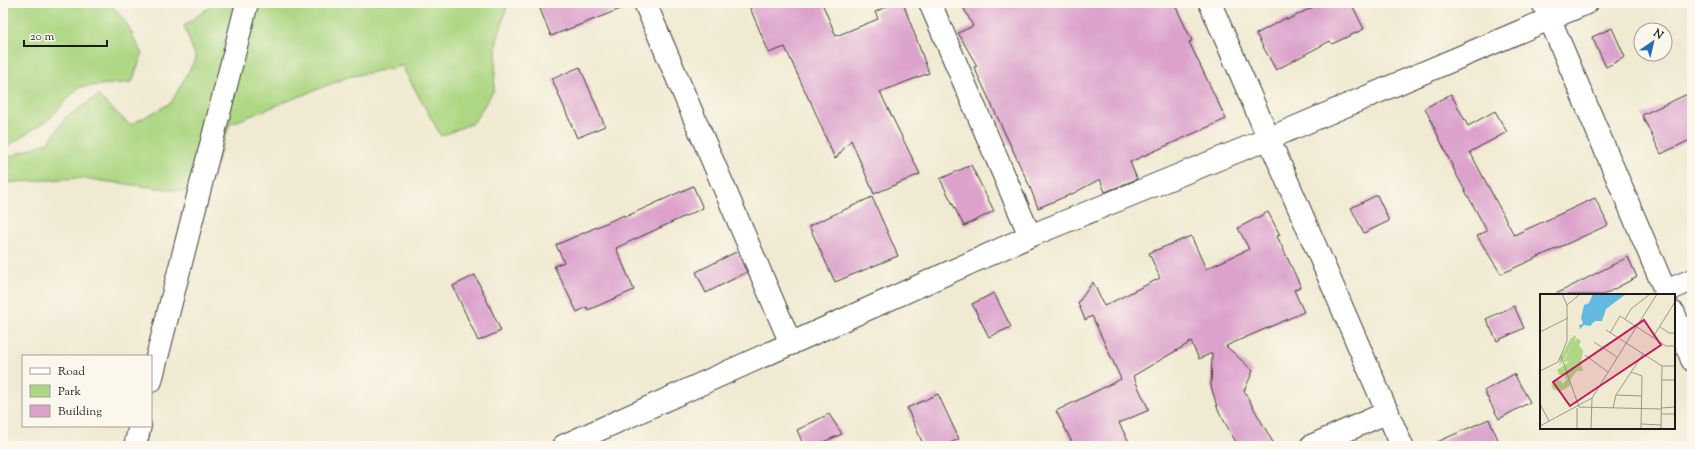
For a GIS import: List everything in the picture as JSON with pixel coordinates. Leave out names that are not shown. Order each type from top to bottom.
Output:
[{"type":"street","points":[[152,377],[247,3]]},
{"type":"street","points":[[645,3],[791,344]]},
{"type":"street","points":[[930,3],[1030,236]]},
{"type":"street","points":[[1210,3],[1270,138],[1402,446]]},
{"type":"street","points":[[563,446],[1030,236],[1270,138],[1547,11],[1587,3]]},
{"type":"street","points":[[1547,11],[1666,293],[1692,280]]},
{"type":"street","points":[[1675,316],[1692,360]]},
{"type":"street","points":[[1311,446],[1388,412]]},
{"type":"street","points":[[134,446],[140,427]]},
{"type":"green space","points":[[9,3],[110,3],[127,24],[142,54],[132,82],[79,87],[49,119],[3,149],[3,8]]},
{"type":"green space","points":[[210,3],[508,3],[497,40],[494,90],[473,123],[441,136],[402,66],[348,77],[230,124],[205,194],[79,178],[3,183],[3,159],[49,142],[65,118],[98,96],[130,125],[171,103],[196,58],[184,26],[211,6]]},
{"type":"building","points":[[555,3],[631,3],[631,5],[551,36],[540,9]]},
{"type":"building","points":[[748,3],[822,3],[836,36],[878,19],[875,12],[894,3],[903,3],[929,73],[880,92],[920,174],[874,194],[851,140],[835,159],[810,100],[785,47],[769,53]]},
{"type":"building","points":[[961,3],[1174,3],[1192,41],[1189,42],[1226,119],[1130,162],[1137,179],[1105,192],[1100,179],[1074,193],[1038,208],[1030,187],[974,67],[977,66],[958,33],[973,26]]},
{"type":"building","points":[[1321,3],[1351,3],[1364,29],[1332,44],[1330,41],[1276,70],[1256,34],[1286,18],[1287,20]]},
{"type":"building","points":[[1612,28],[1625,57],[1606,67],[1592,37]]},
{"type":"building","points":[[580,67],[605,126],[577,138],[552,79]]},
{"type":"building","points":[[1692,92],[1692,139],[1661,154],[1642,115]]},
{"type":"building","points":[[1451,94],[1468,126],[1495,111],[1507,132],[1470,152],[1514,235],[1595,198],[1608,225],[1501,274],[1477,236],[1487,231],[1456,174],[1425,108]]},
{"type":"building","points":[[971,165],[994,211],[964,226],[940,179]]},
{"type":"building","points":[[693,186],[703,208],[616,248],[634,290],[588,310],[587,307],[577,312],[554,266],[564,262],[556,245],[624,215],[625,217]]},
{"type":"building","points":[[1377,195],[1389,221],[1364,233],[1351,208]]},
{"type":"building","points":[[872,197],[898,256],[835,282],[809,226]]},
{"type":"building","points":[[1268,212],[1280,235],[1277,236],[1301,287],[1294,290],[1304,312],[1226,346],[1253,371],[1244,391],[1275,446],[1238,446],[1218,410],[1211,386],[1212,353],[1199,359],[1191,342],[1133,376],[1149,410],[1119,423],[1131,446],[1074,446],[1056,411],[1121,379],[1092,316],[1085,320],[1078,303],[1093,282],[1104,306],[1160,278],[1149,253],[1191,236],[1206,269],[1249,249],[1238,228]]},
{"type":"building","points":[[736,252],[747,272],[706,293],[696,272]]},
{"type":"building","points":[[1628,257],[1637,277],[1605,294],[1556,294]]},
{"type":"building","points":[[475,275],[501,331],[478,341],[453,286]]},
{"type":"building","points":[[994,293],[1011,327],[989,337],[972,304]]},
{"type":"building","points":[[1514,306],[1524,328],[1497,341],[1486,319]]},
{"type":"building","points":[[1514,374],[1530,402],[1499,419],[1484,391]]},
{"type":"building","points":[[938,394],[959,439],[943,446],[924,446],[907,408]]},
{"type":"building","points":[[829,414],[842,434],[814,446],[804,446],[797,430]]},
{"type":"building","points":[[1489,419],[1501,446],[1428,446]]}]
